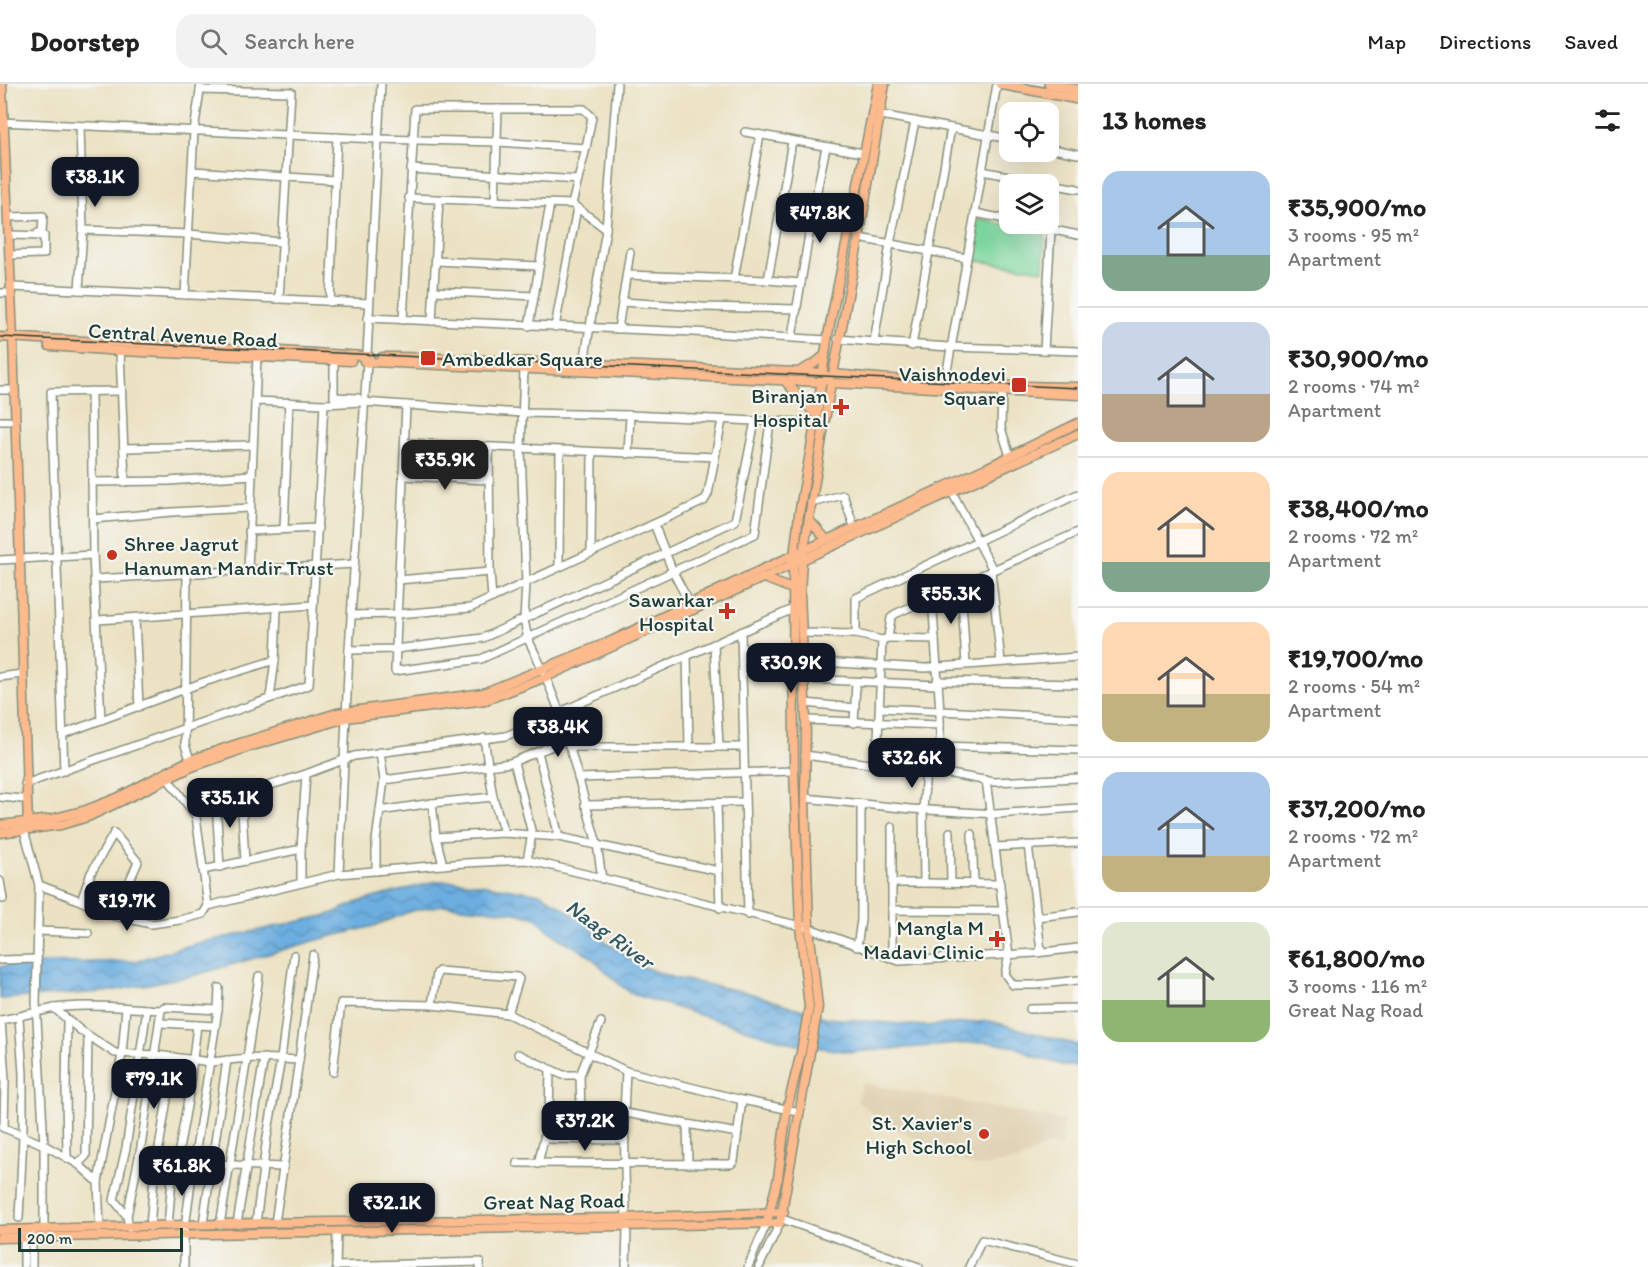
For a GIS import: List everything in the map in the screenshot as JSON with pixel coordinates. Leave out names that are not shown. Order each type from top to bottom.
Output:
[{"type":"highway","points":[[999,84],[1078,99]]},
{"type":"highway","points":[[1049,84],[1078,90]]},
{"type":"main road","points":[[2,84],[8,217],[6,258]]},
{"type":"main road","points":[[879,87],[895,84]]},
{"type":"main road","points":[[782,1218],[811,1055],[813,1007],[804,927],[794,771],[793,565],[799,514],[816,419],[835,357],[859,238],[880,115],[879,87]]},
{"type":"main road","points":[[804,927],[806,720],[800,593],[802,561],[829,399],[825,355],[827,340],[863,153],[879,87]]},
{"type":"main road","points":[[0,143],[26,828]]},
{"type":"main road","points":[[7,340],[263,349],[367,359],[445,357],[797,372],[827,378],[1078,387]]},
{"type":"main road","points":[[7,340],[4,421],[16,559]]},
{"type":"main road","name":"Central Avenue Road","points":[[7,340],[120,351],[334,360],[367,359],[785,381],[827,378]]},
{"type":"main road","points":[[797,372],[825,355]]},
{"type":"main road","points":[[835,357],[849,379]]},
{"type":"main road","points":[[849,379],[1002,392],[1078,395]]},
{"type":"main road","points":[[829,399],[849,379]]},
{"type":"main road","points":[[785,381],[816,419]]},
{"type":"main road","points":[[544,674],[825,539],[1078,423]]},
{"type":"main road","points":[[0,825],[26,828],[86,810],[237,744],[346,715],[483,693],[544,674],[802,561],[1078,434]]},
{"type":"main road","points":[[809,520],[825,539]]},
{"type":"main road","points":[[764,578],[792,589]]},
{"type":"main road","points":[[20,674],[22,799],[26,828]]},
{"type":"main road","points":[[794,754],[805,755]]},
{"type":"main road","points":[[0,833],[88,817],[168,779],[191,764]]},
{"type":"main road","points":[[794,771],[806,771]]},
{"type":"main road","points":[[767,1222],[778,1178],[787,1109],[813,1007]]},
{"type":"main road","name":"Great Nag Road","points":[[627,1223],[770,1212],[782,1218]]},
{"type":"main road","name":"Great Nag Road","points":[[0,1230],[28,1234],[184,1235],[337,1228],[420,1220],[627,1223],[767,1222],[782,1218]]},
{"type":"main road","name":"Great Nag Road","points":[[0,1238],[44,1229],[203,1224],[275,1223],[337,1228]]},
{"type":"street","points":[[339,874],[349,650],[381,84]]},
{"type":"street","points":[[584,363],[606,229],[617,84]]},
{"type":"street","points":[[945,382],[999,84]]},
{"type":"street","points":[[185,295],[194,130],[200,87],[291,88],[279,299]]},
{"type":"street","points":[[403,320],[415,109],[584,109],[592,117],[578,180],[555,327]]},
{"type":"street","points":[[495,201],[498,109]]},
{"type":"street","points":[[880,115],[999,137]]},
{"type":"street","points":[[874,342],[890,244],[915,120]]},
{"type":"street","points":[[2,122],[377,139],[497,142],[585,148]]},
{"type":"street","points":[[79,290],[83,230],[80,126]]},
{"type":"street","points":[[912,346],[951,128]]},
{"type":"street","points":[[745,132],[863,153]]},
{"type":"street","points":[[734,279],[760,135]]},
{"type":"street","points":[[330,302],[337,137]]},
{"type":"street","points":[[768,280],[792,141]]},
{"type":"street","points":[[792,337],[826,147]]},
{"type":"street","points":[[1059,150],[1078,154]]},
{"type":"street","points":[[411,169],[578,180]]},
{"type":"street","points":[[192,171],[335,180]]},
{"type":"street","points":[[982,171],[1078,189]]},
{"type":"street","points":[[409,198],[574,206],[606,229]]},
{"type":"street","points":[[432,321],[439,200]]},
{"type":"street","points":[[529,326],[550,204]]},
{"type":"street","points":[[975,213],[999,218]]},
{"type":"street","points":[[8,217],[42,216],[44,218],[42,233],[8,234]]},
{"type":"street","points":[[83,230],[188,234],[282,242]]},
{"type":"street","points":[[1059,231],[1078,235]]},
{"type":"street","points":[[6,258],[43,254],[44,236],[8,234]]},
{"type":"street","points":[[1044,350],[1051,234]]},
{"type":"street","points":[[859,238],[966,258]]},
{"type":"street","points":[[618,329],[630,252]]},
{"type":"street","points":[[436,261],[539,266]]},
{"type":"street","points":[[627,275],[801,283]]},
{"type":"street","points":[[6,291],[79,290],[369,303]]},
{"type":"street","points":[[434,291],[534,296]]},
{"type":"street","points":[[622,302],[797,309]]},
{"type":"street","points":[[368,318],[827,340]]},
{"type":"street","points":[[838,339],[912,346],[1078,351]]},
{"type":"street","points":[[120,351],[125,482]]},
{"type":"street","points":[[248,571],[257,357]]},
{"type":"street","points":[[334,360],[334,397],[406,405],[522,413],[630,415],[770,422],[816,419]]},
{"type":"street","points":[[524,369],[521,449],[526,583],[524,620],[528,639],[560,713],[597,844],[602,879]]},
{"type":"street","points":[[91,391],[93,555],[98,620],[101,720]]},
{"type":"street","points":[[64,771],[51,392],[121,391]]},
{"type":"street","points":[[1002,392],[1001,428],[1010,456]]},
{"type":"street","points":[[255,401],[324,404],[364,400]]},
{"type":"street","points":[[284,529],[289,402]]},
{"type":"street","points":[[25,784],[309,685],[324,404]]},
{"type":"street","points":[[406,405],[395,671],[481,659],[755,534],[770,422]]},
{"type":"street","points":[[628,454],[630,415]]},
{"type":"street","points":[[352,615],[470,608],[704,501],[708,494],[722,420]]},
{"type":"street","points":[[349,650],[396,649],[483,638],[735,521],[755,421]]},
{"type":"street","points":[[405,443],[715,458]]},
{"type":"street","points":[[124,448],[253,445]]},
{"type":"street","points":[[489,448],[492,598]]},
{"type":"street","points":[[560,567],[561,451]]},
{"type":"street","points":[[591,553],[592,452]]},
{"type":"street","points":[[92,482],[252,476]]},
{"type":"street","points":[[403,476],[488,480]]},
{"type":"street","points":[[952,492],[992,570],[1001,662]]},
{"type":"street","points":[[856,634],[856,598],[1078,494]]},
{"type":"street","points":[[811,503],[843,495],[854,526]]},
{"type":"street","points":[[93,519],[250,508]]},
{"type":"street","points":[[654,524],[673,572],[690,604]]},
{"type":"street","points":[[249,531],[318,528]]},
{"type":"street","points":[[878,765],[882,666],[885,639],[891,618],[895,614],[1078,532]]},
{"type":"street","points":[[0,560],[93,555]]},
{"type":"street","points":[[96,579],[354,564]]},
{"type":"street","points":[[398,580],[490,572]]},
{"type":"street","points":[[187,574],[185,745],[191,764]]},
{"type":"street","points":[[961,584],[966,664]]},
{"type":"street","points":[[932,598],[940,711],[940,772]]},
{"type":"street","points":[[98,620],[313,605]]},
{"type":"street","points":[[270,698],[275,660],[277,609]]},
{"type":"street","points":[[191,810],[306,774],[354,756],[506,736],[793,609]]},
{"type":"street","points":[[135,618],[139,707]]},
{"type":"street","points":[[741,632],[742,747],[748,915]]},
{"type":"street","points":[[802,633],[856,634],[885,639],[935,639]]},
{"type":"street","points":[[714,644],[719,747]]},
{"type":"street","points":[[687,656],[689,747]]},
{"type":"street","points":[[803,661],[925,668],[1078,657]]},
{"type":"street","points":[[63,734],[186,689],[275,660]]},
{"type":"street","points":[[0,677],[20,674]]},
{"type":"street","points":[[804,680],[881,684],[1078,684]]},
{"type":"street","points":[[854,723],[856,682]]},
{"type":"street","points":[[805,703],[855,708]]},
{"type":"street","points":[[881,708],[1078,718]]},
{"type":"street","points":[[806,720],[940,725]]},
{"type":"street","points":[[484,738],[493,797],[504,833]]},
{"type":"street","points":[[384,780],[514,762],[538,752],[568,744],[742,747]]},
{"type":"street","points":[[939,746],[1078,750]]},
{"type":"street","points":[[376,871],[376,841],[384,780],[380,752]]},
{"type":"street","points":[[538,752],[559,837]]},
{"type":"street","points":[[805,755],[926,770],[994,782],[1078,778]]},
{"type":"street","points":[[514,762],[532,834],[527,861]]},
{"type":"street","points":[[924,883],[923,810],[926,770]]},
{"type":"street","points":[[578,778],[794,771]]},
{"type":"street","points":[[301,883],[306,774]]},
{"type":"street","points":[[39,885],[114,916],[151,924],[203,914],[208,906],[196,816],[168,779]]},
{"type":"street","points":[[986,780],[1009,955],[1005,974],[1013,985],[1078,980]]},
{"type":"street","points":[[241,794],[244,861]]},
{"type":"street","points":[[380,811],[493,797]]},
{"type":"street","points":[[0,798],[22,799]]},
{"type":"street","points":[[805,798],[923,810],[991,814],[1078,808]]},
{"type":"street","points":[[216,802],[220,867]]},
{"type":"street","points":[[717,802],[720,908]]},
{"type":"street","points":[[585,805],[744,802]]},
{"type":"street","points":[[432,803],[436,837],[443,865]]},
{"type":"street","points":[[857,947],[861,920],[861,804]]},
{"type":"street","points":[[892,827],[892,959]]},
{"type":"street","points":[[26,828],[39,885],[36,1002],[44,1145],[44,1229]]},
{"type":"street","points":[[950,832],[951,883]]},
{"type":"street","points":[[81,901],[91,873],[114,833],[138,862],[114,916]]},
{"type":"street","points":[[436,837],[504,833],[559,837],[719,871]]},
{"type":"street","points":[[972,834],[974,884]]},
{"type":"street","points":[[995,847],[1078,843]]},
{"type":"street","points":[[1028,845],[1041,952]]},
{"type":"street","points":[[203,870],[301,849]]},
{"type":"street","points":[[208,906],[339,874],[443,865],[527,861],[804,927],[898,961],[1009,955],[1078,948]]},
{"type":"street","points":[[0,881],[3,899]]},
{"type":"street","points":[[892,883],[1000,884]]},
{"type":"street","points":[[892,910],[1003,911]]},
{"type":"street","points":[[1036,917],[1078,912]]},
{"type":"street","points":[[38,931],[88,933]]},
{"type":"street","points":[[256,1223],[294,955]]},
{"type":"street","points":[[275,1223],[313,955]]},
{"type":"street","points":[[0,960],[37,960]]},
{"type":"street","points":[[432,1005],[439,971],[517,977],[519,979],[508,1014]]},
{"type":"street","points":[[220,1225],[259,976]]},
{"type":"street","points":[[184,1267],[185,1225],[211,1062],[219,988]]},
{"type":"street","points":[[333,1072],[341,1003],[432,1005],[508,1014],[626,1071],[800,1112]]},
{"type":"street","points":[[98,1182],[78,1164],[44,1145],[2,1127],[5,1080],[0,1020],[19,1018],[54,1008],[88,1006],[147,1010],[161,1010],[164,1007],[218,1010]]},
{"type":"street","points":[[54,1008],[88,1036],[115,1053],[156,1055],[211,1062],[247,1058],[299,1060]]},
{"type":"street","points":[[100,1228],[98,1182],[122,1054],[126,1008]]},
{"type":"street","points":[[1030,1009],[1078,1008]]},
{"type":"street","points":[[127,1216],[114,1200],[126,1148],[147,1010]]},
{"type":"street","points":[[129,1228],[127,1216],[139,1163],[161,1010]]},
{"type":"street","points":[[19,1018],[23,1073],[19,1218]]},
{"type":"street","points":[[67,1020],[67,1158]]},
{"type":"street","points":[[581,1116],[580,1075],[601,1022]]},
{"type":"street","points":[[160,1023],[216,1026]]},
{"type":"street","points":[[168,1226],[197,1025]]},
{"type":"street","points":[[78,1164],[86,1156],[88,1036]]},
{"type":"street","points":[[518,1054],[550,1071],[563,1075],[580,1075]]},
{"type":"street","points":[[150,1227],[174,1057]]},
{"type":"street","points":[[237,1224],[264,1058]]},
{"type":"street","points":[[203,1224],[227,1060]]},
{"type":"street","points":[[538,1164],[549,1117],[550,1071]]},
{"type":"street","points":[[626,1071],[626,1267]]},
{"type":"street","points":[[518,1163],[731,1164],[734,1161],[742,1100]]},
{"type":"street","points":[[549,1117],[625,1114],[738,1133]]},
{"type":"street","points":[[687,1125],[688,1164]]},
{"type":"street","points":[[545,1138],[625,1140]]},
{"type":"street","points":[[139,1163],[157,1166],[247,1164],[282,1167]]},
{"type":"street","points":[[759,1267],[782,1218],[919,1267]]},
{"type":"street","points":[[748,1267],[767,1222]]},
{"type":"street","points":[[337,1228],[336,1267],[480,1262],[480,1267]]},
{"type":"street","points":[[24,1267],[28,1234]]},
{"type":"street","points":[[28,1234],[32,1267]]},
{"type":"street","points":[[969,1267],[982,1240],[1078,1264]]},
{"type":"shaded area","name":"St. Xavier's High School","points":[[862,1083],[1064,1121],[1062,1146],[1047,1146],[1018,1161],[976,1167],[942,1155],[879,1118],[857,1101]]},
{"type":"green space","points":[[978,218],[999,223],[999,234],[1045,234],[1043,270],[972,260]]},
{"type":"water","points":[[437,881],[461,881],[542,894],[579,918],[604,940],[641,966],[674,978],[746,992],[828,1018],[925,1026],[990,1021],[1078,1045],[1078,1066],[1065,1066],[1033,1056],[1017,1047],[987,1042],[850,1052],[794,1044],[632,994],[590,956],[553,934],[536,918],[512,912],[443,905],[411,911],[374,926],[192,976],[105,992],[0,999],[0,967],[11,964],[135,961],[194,944],[328,915],[361,901]]},
{"type":"railway","points":[[0,337],[1078,388]]},
{"type":"place","name":"Ambedkar Square","points":[[428,358]]},
{"type":"place","name":"Vaishnodevi Square","points":[[1019,385]]},
{"type":"place","name":"Biranjan Hospital","points":[[841,407]]},
{"type":"place","name":"Shree Jagrut Hanuman Mandir Trust","points":[[112,555]]},
{"type":"place","name":"Sawarkar Hospital","points":[[727,611]]},
{"type":"place","name":"Mangla M Madavi Clinic","points":[[997,939]]},
{"type":"place","name":"St. Xavier's High School","points":[[984,1134]]},
{"type":"water label","name":"Naag River","points":[[610,934]]}]
